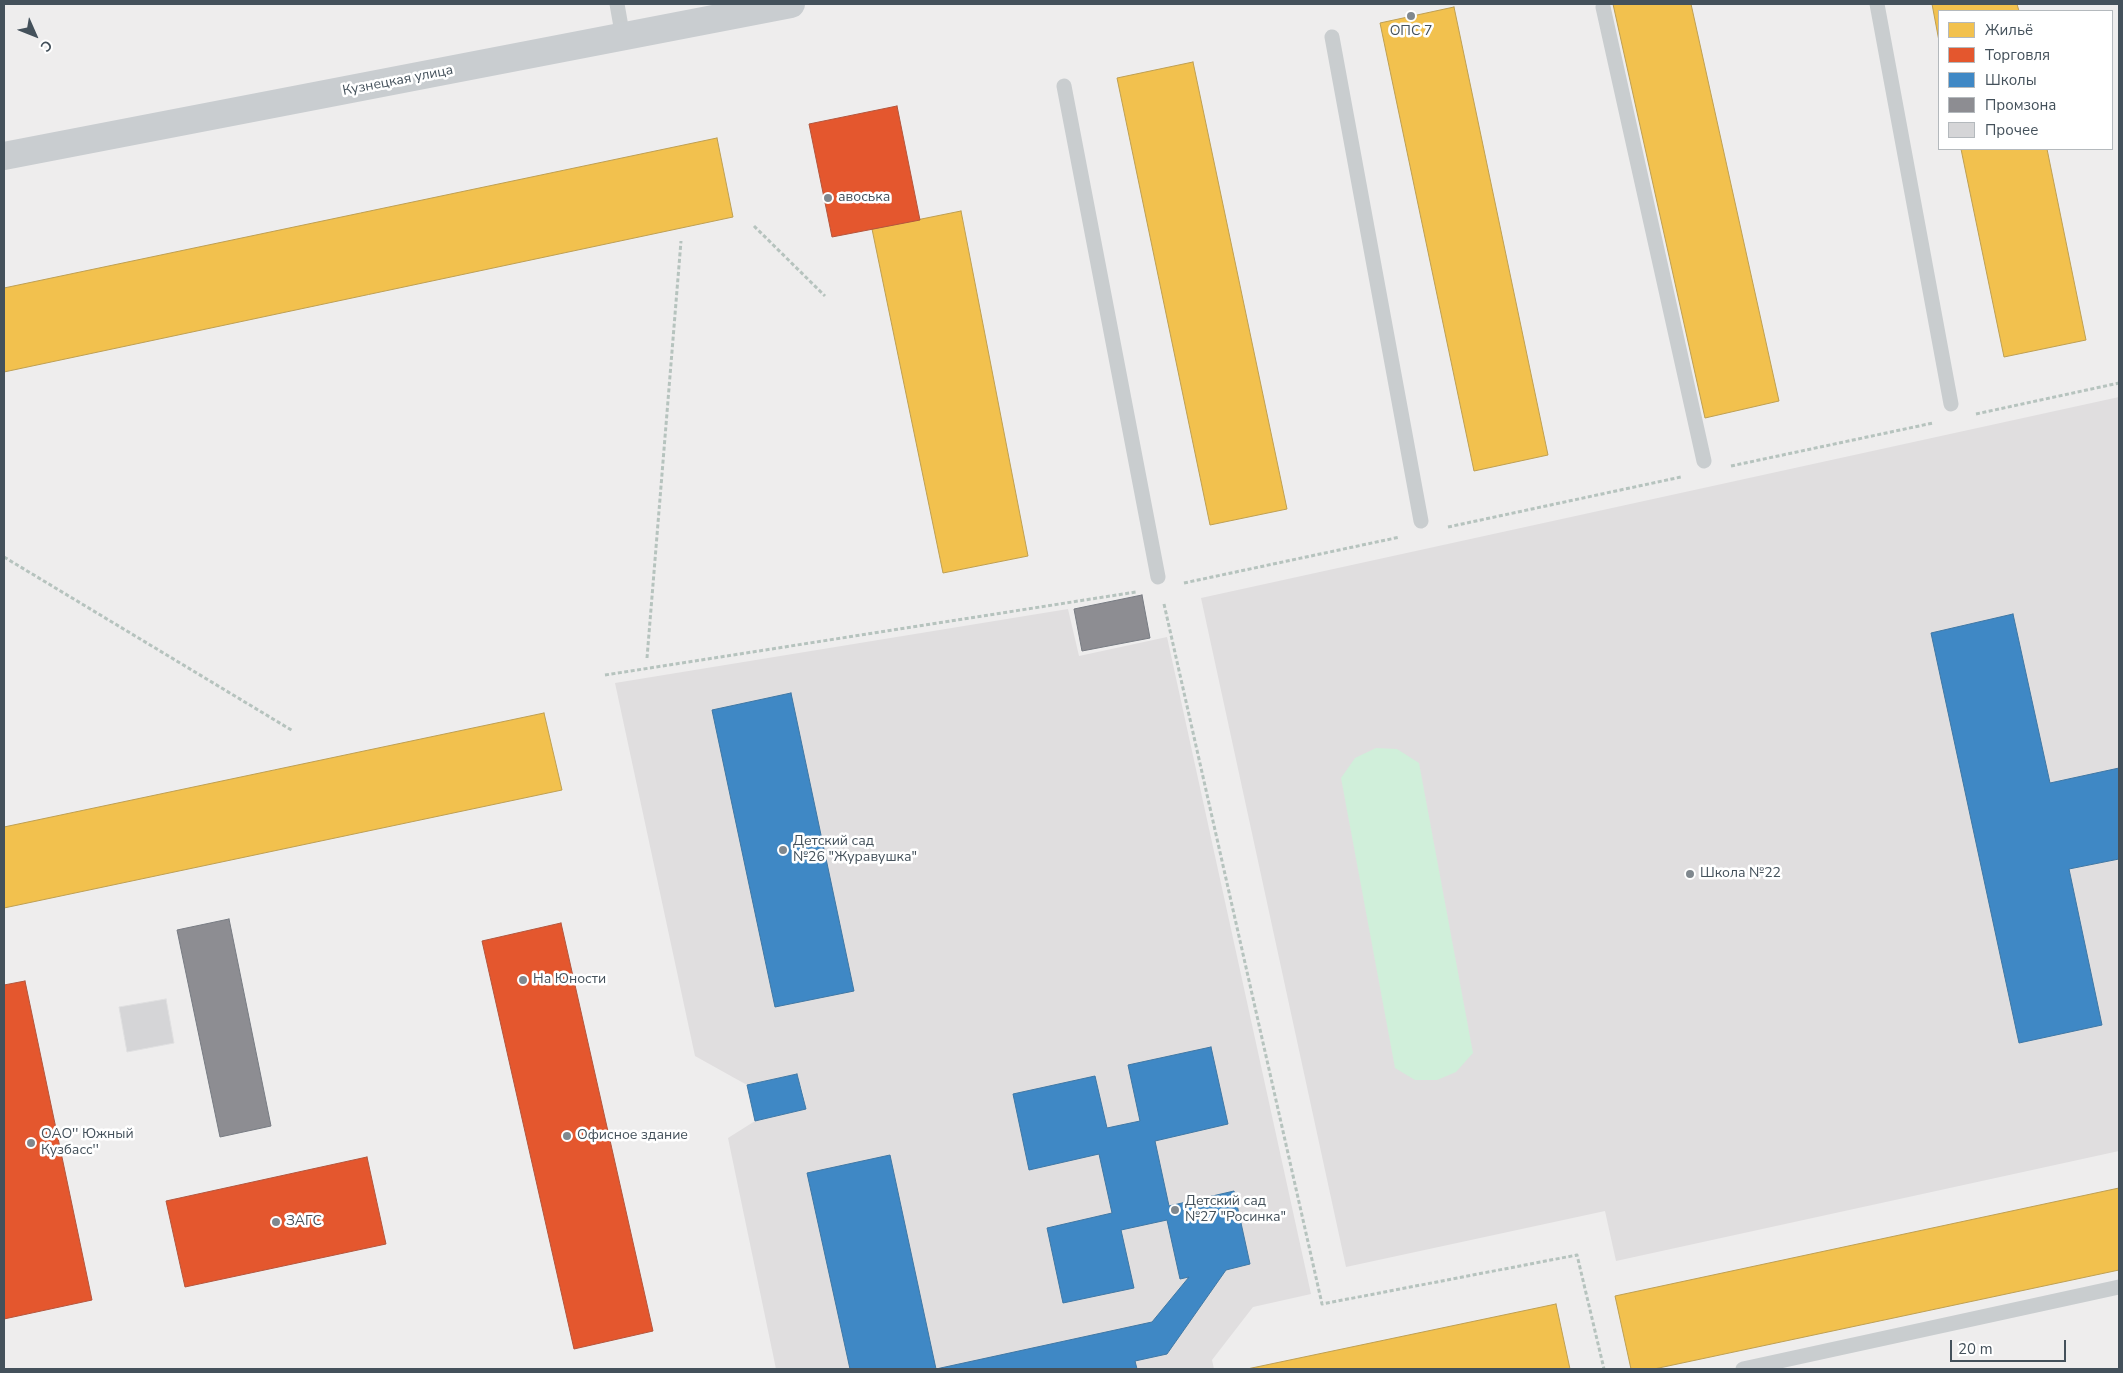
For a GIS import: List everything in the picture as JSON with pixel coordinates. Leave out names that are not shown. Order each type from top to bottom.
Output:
[{"type":"main road","name":"Кузнецкая улица","points":[[4,156],[792,4]]},
{"type":"lane","points":[[617,4],[623,38]]},
{"type":"lane","points":[[1877,4],[1951,404]]},
{"type":"lane","points":[[1603,7],[1704,461]]},
{"type":"lane","points":[[1332,37],[1421,521]]},
{"type":"lane","points":[[1064,86],[1159,583]]},
{"type":"lane","points":[[1743,1369],[2119,1288]]},
{"type":"path","points":[[754,226],[825,296]]},
{"type":"path","points":[[647,658],[681,241]]},
{"type":"path","points":[[1974,414],[2119,383]]},
{"type":"path","points":[[1722,468],[1935,423]]},
{"type":"path","points":[[1441,528],[1683,476]]},
{"type":"path","points":[[604,675],[1159,583],[1402,537]]},
{"type":"path","points":[[4,557],[294,730]]},
{"type":"path","points":[[1159,583],[1322,1304],[1577,1255],[1604,1369]]},
{"type":"shaded area","name":"Школа №22","points":[[2119,397],[2119,1151],[1616,1261],[1605,1211],[1346,1267],[1201,598]]},
{"type":"shaded area","points":[[1068,609],[1079,656],[1167,637],[1311,1294],[1253,1307],[1212,1360],[1214,1369],[776,1369],[728,1138],[755,1121],[806,1109],[803,1093],[797,1074],[747,1085],[695,1056],[615,683]]},
{"type":"green space","points":[[1376,748],[1397,749],[1419,763],[1473,1053],[1456,1072],[1437,1080],[1415,1080],[1395,1068],[1341,778],[1355,758]]},
{"type":"building: Жильё","points":[[1613,4],[1691,4],[1779,401],[1705,418]]},
{"type":"building: Жильё","points":[[1932,4],[2017,4],[2019,10],[1938,10],[1938,36]]},
{"type":"building: Жильё","points":[[1454,7],[1548,455],[1474,471],[1380,23]]},
{"type":"building: Жильё","points":[[1193,62],[1287,509],[1210,525],[1117,78]]},
{"type":"building: Жильё","points":[[717,138],[733,217],[4,372],[4,288]]},
{"type":"building: Жильё","points":[[1961,150],[2047,150],[2086,340],[2004,357]]},
{"type":"building: Жильё","points":[[961,211],[1028,556],[943,573],[872,229]]},
{"type":"building: Жильё","points":[[544,713],[562,790],[4,908],[4,827]]},
{"type":"building: Жильё","points":[[2119,1188],[2119,1270],[1654,1369],[1631,1369],[1615,1296]]},
{"type":"building: Жильё","points":[[1556,1304],[1570,1369],[1247,1369]]},
{"type":"building: Торговля","points":[[897,106],[920,220],[832,237],[809,124]]},
{"type":"building: Торговля","name":"Офисное здание","points":[[561,923],[653,1331],[574,1349],[482,941]]},
{"type":"building: Торговля","name":"ОАО'' Южный Кузбасс''","points":[[25,981],[92,1300],[4,1319],[4,985]]},
{"type":"building: Торговля","name":"ЗАГС","points":[[367,1157],[386,1244],[185,1287],[166,1201]]},
{"type":"building: Школы","points":[[2013,614],[2050,783],[2119,768],[2119,859],[2069,869],[2102,1025],[2019,1043],[1931,633]]},
{"type":"building: Школы","name":"Детский сад №26 \"Журавушка\"","points":[[791,693],[854,991],[775,1007],[712,710]]},
{"type":"building: Школы","name":"Детский сад №27 \"Росинка\"","points":[[1211,1047],[1228,1124],[1155,1141],[1169,1206],[1234,1191],[1250,1264],[1226,1270],[1167,1354],[1135,1361],[1137,1369],[936,1369],[1152,1322],[1189,1277],[1180,1279],[1167,1220],[1121,1230],[1134,1288],[1063,1303],[1047,1228],[1112,1213],[1099,1154],[1029,1170],[1013,1094],[1095,1076],[1107,1128],[1140,1121],[1128,1065]]},
{"type":"building: Школы","points":[[797,1074],[806,1109],[755,1121],[747,1085]]},
{"type":"building: Школы","points":[[890,1155],[936,1369],[850,1369],[807,1173]]},
{"type":"building: Промзона","points":[[1142,595],[1150,638],[1082,651],[1074,609]]},
{"type":"building: Промзона","points":[[229,919],[271,1126],[220,1137],[177,930]]},
{"type":"building: Прочее","points":[[166,999],[174,1043],[127,1052],[119,1007]]},
{"type":"place","name":"ОПС 7","points":[[1411,16]]},
{"type":"place","name":"авоська","points":[[828,198]]},
{"type":"place","name":"Детский сад №26 \"Журавушка\"","points":[[783,850]]},
{"type":"place","name":"Школа №22","points":[[1690,874]]},
{"type":"place","name":"На Юности","points":[[523,980]]},
{"type":"place","name":"Офисное здание","points":[[567,1136]]},
{"type":"place","name":"ОАО'' Южный Кузбасс''","points":[[31,1143]]},
{"type":"place","name":"Детский сад №27 \"Росинка\"","points":[[1175,1210]]},
{"type":"place","name":"ЗАГС","points":[[276,1222]]}]
